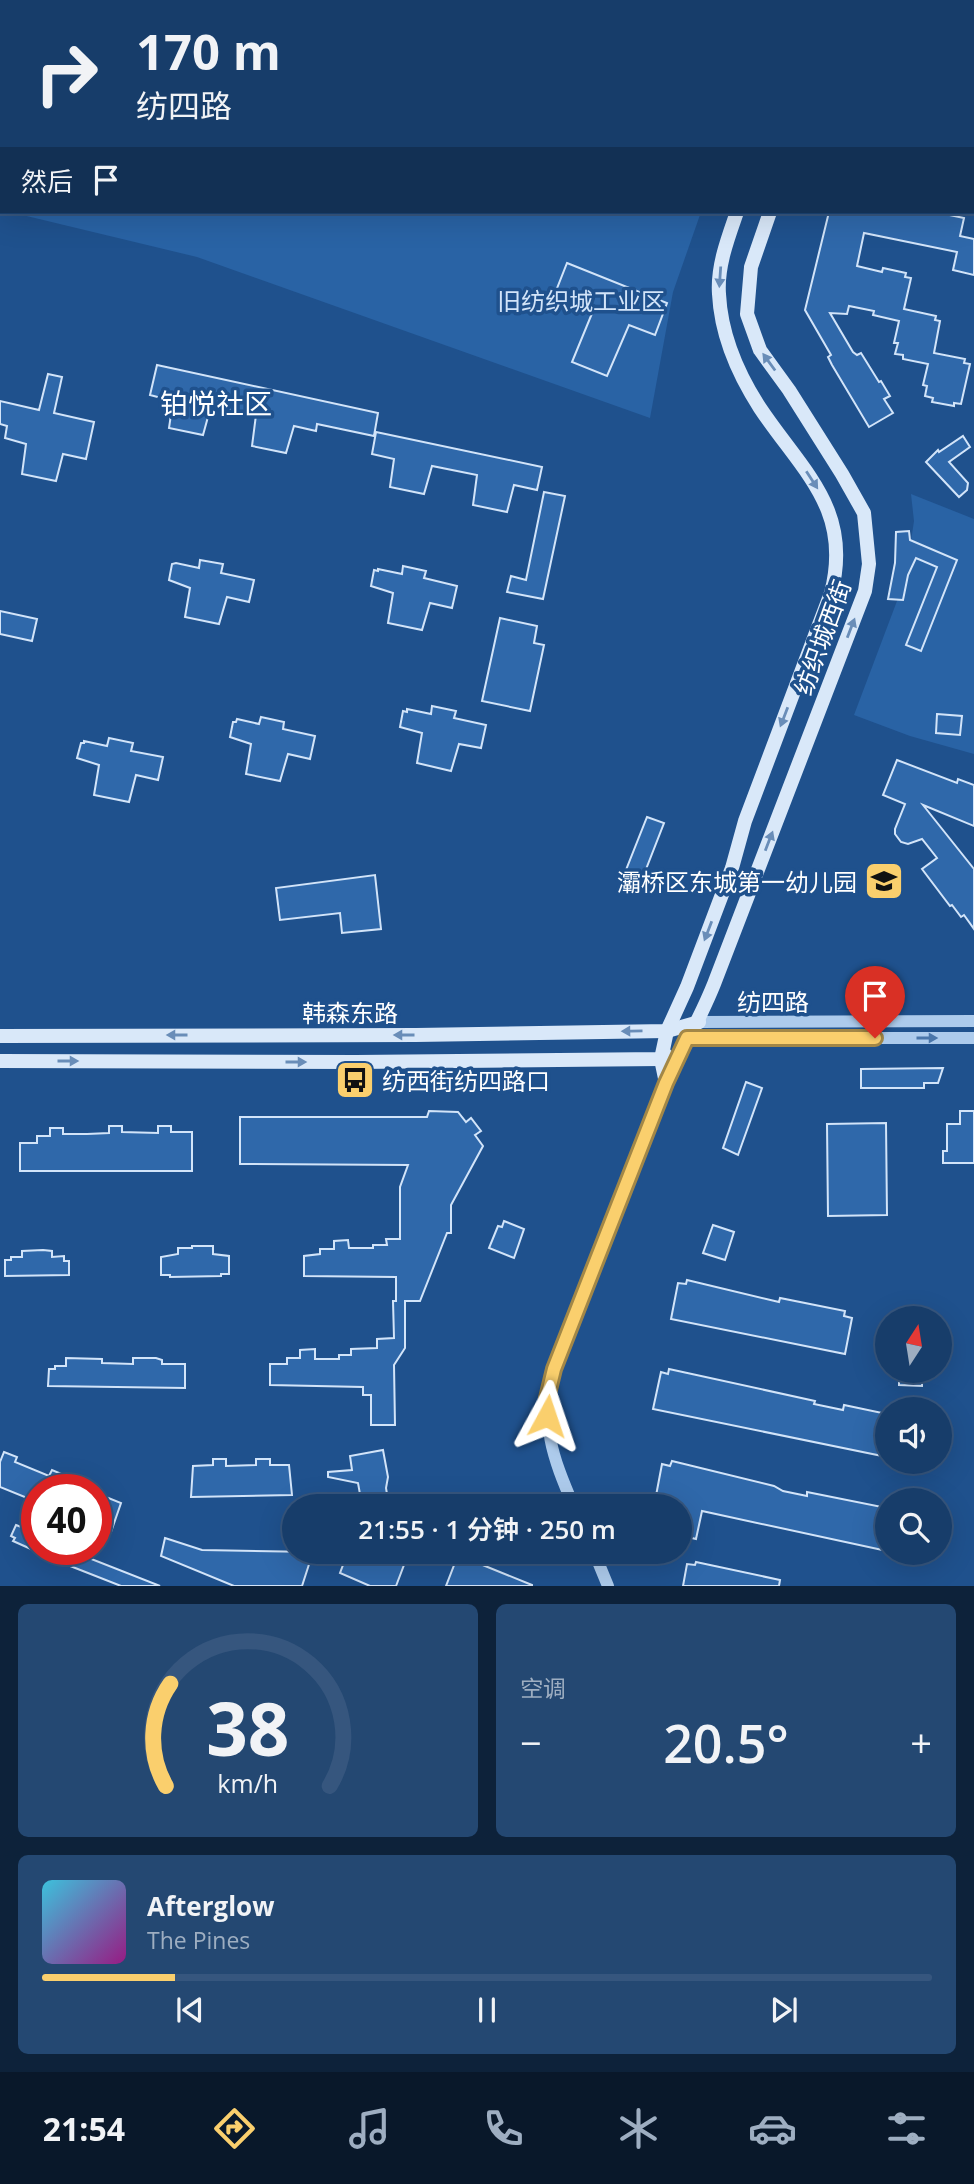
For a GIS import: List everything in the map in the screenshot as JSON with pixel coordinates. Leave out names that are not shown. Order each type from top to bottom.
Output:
[{"type":"main road","name":"纺织城西街","points":[[666,1083],[660,1059],[667,1031],[687,987],[732,868],[745,821],[831,593],[835,576],[836,534],[830,510],[816,485],[761,409],[743,379],[727,339],[719,294],[720,270],[736,214]]},
{"type":"main road","name":"纺织城西街","points":[[666,1083],[687,1038],[699,1022],[868,578],[868,540],[864,513],[789,390],[760,350],[747,314],[751,267],[769,214]]},
{"type":"main road","name":"韩森东路","points":[[0,1036],[416,1035],[667,1031],[699,1022]]},
{"type":"main road","points":[[660,1059],[687,1038]]},
{"type":"main road","name":"韩森东路","points":[[0,1061],[660,1059]]},
{"type":"street","name":"纺四路","points":[[699,1022],[974,1021]]},
{"type":"street","name":"纺四路","points":[[687,1038],[974,1038]]},
{"type":"street","name":"纺织城西街","points":[[569,1494],[548,1435],[547,1398],[554,1369],[666,1083]]},
{"type":"street","points":[[599,1564],[608,1586]]},
{"type":"green space","name":"旧纺织城工业区","points":[[18,214],[700,214],[673,292],[650,418],[197,257]]},
{"type":"green space","points":[[911,494],[974,519],[974,754],[910,736],[854,715],[897,601],[908,561],[914,521]]},
{"type":"building","points":[[829,214],[945,214],[964,218],[960,236],[974,239],[974,275],[953,270],[957,252],[864,233],[857,266],[882,272],[883,268],[906,273],[905,277],[911,278],[904,309],[936,316],[935,320],[940,321],[934,353],[965,359],[964,363],[970,364],[961,404],[954,403],[954,406],[932,402],[933,398],[925,396],[927,386],[923,385],[928,364],[903,359],[903,355],[895,354],[898,343],[894,343],[899,321],[873,315],[874,311],[849,306],[847,314],[830,313],[853,352],[857,355],[861,353],[879,382],[881,381],[890,396],[884,399],[893,413],[869,427],[832,365],[828,357],[831,355],[805,310]]},
{"type":"building","points":[[567,263],[667,303],[655,335],[629,325],[607,376],[572,362],[593,311],[554,296]]},
{"type":"building","points":[[157,365],[378,413],[374,436],[317,424],[316,431],[294,426],[286,453],[252,446],[256,415],[211,406],[203,435],[169,428],[173,401],[150,395]]},
{"type":"building","points":[[48,374],[62,377],[54,413],[94,422],[86,459],[63,454],[56,481],[22,474],[26,444],[5,438],[7,426],[0,424],[0,401],[39,410]]},
{"type":"building","points":[[376,432],[542,467],[537,490],[514,485],[507,512],[473,505],[477,475],[432,466],[424,494],[390,487],[394,459],[372,454]]},
{"type":"building","points":[[963,436],[970,447],[949,462],[968,483],[967,490],[959,497],[926,462],[938,450],[939,452]]},
{"type":"building","points":[[544,492],[565,496],[543,599],[507,592],[511,576],[526,580]]},
{"type":"building","points":[[909,531],[910,540],[957,560],[921,651],[906,645],[937,567],[916,558],[908,575],[903,600],[888,599],[895,563],[896,532]]},
{"type":"building","points":[[200,560],[223,564],[221,573],[254,580],[249,602],[227,597],[219,624],[185,617],[190,588],[169,580],[172,564],[199,568]]},
{"type":"building","points":[[403,566],[426,571],[424,578],[457,586],[452,608],[430,603],[422,630],[388,623],[393,593],[371,586],[374,570],[402,574]]},
{"type":"building","points":[[0,611],[37,619],[32,641],[0,634]]},
{"type":"building","points":[[500,618],[537,626],[534,643],[544,645],[530,711],[482,701]]},
{"type":"building","points":[[432,706],[456,711],[454,718],[486,725],[481,748],[459,744],[451,771],[417,763],[422,733],[400,727],[403,711],[407,712],[407,709],[431,714]]},
{"type":"building","points":[[937,714],[962,716],[960,735],[936,733]]},
{"type":"building","points":[[261,717],[284,722],[283,729],[315,736],[310,759],[288,754],[280,781],[246,774],[251,744],[230,737],[233,722],[237,719],[259,724]]},
{"type":"building","points":[[109,738],[133,743],[131,751],[163,757],[158,780],[136,775],[129,802],[94,795],[99,765],[77,758],[84,741],[107,746]]},
{"type":"building","points":[[897,760],[957,783],[958,779],[974,785],[974,826],[923,805],[974,869],[974,929],[964,915],[961,917],[952,905],[950,906],[922,869],[937,858],[922,839],[908,844],[901,842],[895,834],[905,804],[883,795]]},
{"type":"building","points":[[647,817],[664,823],[641,882],[624,875]]},
{"type":"building","points":[[375,875],[381,929],[342,933],[340,913],[280,920],[276,888]]},
{"type":"building","points":[[943,1068],[938,1083],[924,1083],[924,1088],[861,1088],[861,1069]]},
{"type":"building","points":[[746,1082],[762,1088],[738,1155],[723,1148]]},
{"type":"building","points":[[429,1111],[458,1112],[466,1122],[471,1118],[481,1131],[475,1135],[483,1146],[451,1205],[451,1233],[447,1233],[420,1301],[405,1301],[405,1348],[394,1365],[395,1425],[371,1425],[371,1395],[363,1395],[363,1387],[270,1385],[270,1364],[287,1364],[287,1358],[300,1358],[300,1350],[315,1349],[315,1359],[339,1359],[339,1355],[351,1355],[351,1349],[377,1348],[377,1339],[394,1338],[393,1301],[396,1301],[396,1277],[304,1276],[304,1256],[320,1254],[320,1249],[334,1249],[334,1241],[348,1240],[349,1248],[373,1248],[373,1245],[387,1245],[386,1239],[400,1239],[400,1187],[408,1165],[240,1164],[240,1117],[427,1117]]},
{"type":"building","points":[[960,1111],[974,1111],[974,1163],[943,1163],[943,1151],[947,1151],[947,1124],[960,1124]]},
{"type":"building","points":[[886,1123],[887,1215],[828,1216],[827,1124]]},
{"type":"building","points":[[109,1126],[122,1126],[122,1132],[158,1133],[158,1126],[171,1126],[171,1132],[192,1132],[192,1171],[20,1171],[20,1143],[37,1143],[37,1136],[50,1136],[50,1128],[63,1128],[63,1134],[87,1134],[109,1133]]},
{"type":"building","points":[[504,1221],[524,1229],[514,1258],[489,1248],[498,1226],[502,1227]]},
{"type":"building","points":[[713,1225],[734,1232],[725,1260],[703,1253]]},
{"type":"building","points":[[213,1246],[213,1254],[229,1256],[229,1274],[170,1277],[161,1275],[161,1257],[178,1254],[178,1248]]},
{"type":"building","points":[[22,1251],[52,1251],[52,1257],[64,1256],[64,1261],[69,1261],[69,1275],[5,1276],[5,1260],[22,1257]]},
{"type":"building","points":[[687,1280],[779,1302],[780,1298],[845,1311],[844,1316],[852,1318],[845,1354],[671,1319],[678,1283],[686,1284]]},
{"type":"building","points":[[66,1358],[102,1359],[102,1363],[133,1364],[133,1358],[156,1358],[162,1360],[162,1364],[185,1364],[185,1388],[48,1386],[49,1369],[66,1366]]},
{"type":"building","points":[[669,1369],[815,1401],[814,1404],[843,1410],[844,1405],[875,1411],[875,1455],[653,1409],[661,1372],[668,1374]]},
{"type":"building","points":[[899,1383],[922,1383],[922,1386]]},
{"type":"building","points":[[383,1450],[388,1477],[387,1494],[360,1494],[358,1483],[328,1477],[328,1472],[352,1470],[350,1456]]},
{"type":"building","points":[[4,1452],[17,1457],[15,1462],[44,1474],[21,1474],[21,1496],[0,1487],[0,1462]]},
{"type":"building","points":[[213,1459],[226,1459],[226,1466],[256,1465],[256,1459],[270,1459],[270,1465],[289,1465],[292,1494],[191,1497],[193,1466],[213,1465]]},
{"type":"building","points":[[672,1461],[774,1486],[783,1491],[807,1496],[807,1492],[875,1506],[875,1548],[702,1511],[696,1539],[692,1538],[692,1494],[656,1494],[662,1464],[670,1466]]},
{"type":"building","points":[[112,1499],[121,1503],[112,1529]]},
{"type":"building","points":[[16,1525],[21,1527],[21,1545],[13,1541],[15,1538],[11,1536]]},
{"type":"building","points":[[165,1538],[202,1550],[282,1551],[282,1564],[309,1564],[302,1586],[234,1586],[161,1556]]},
{"type":"building","points":[[696,1562],[780,1580],[779,1586],[683,1586],[687,1564],[695,1565]]},
{"type":"building","points":[[343,1564],[404,1564],[396,1586],[370,1586],[340,1573]]},
{"type":"building","points":[[455,1564],[480,1564],[532,1585],[532,1586],[446,1586]]},
{"type":"building","points":[[68,1565],[107,1565],[160,1586],[121,1586]]},
{"type":"place","name":"灞桥区东城第一幼儿园","points":[[884,881]]},
{"type":"place","name":"纺西街纺四路口","points":[[355,1080]]},
{"type":"district","name":"铂悦社区","points":[[216,403]]},
{"type":"route","points":[[547,1416],[547,1398],[554,1369],[666,1083],[687,1038],[875,1038]]}]
